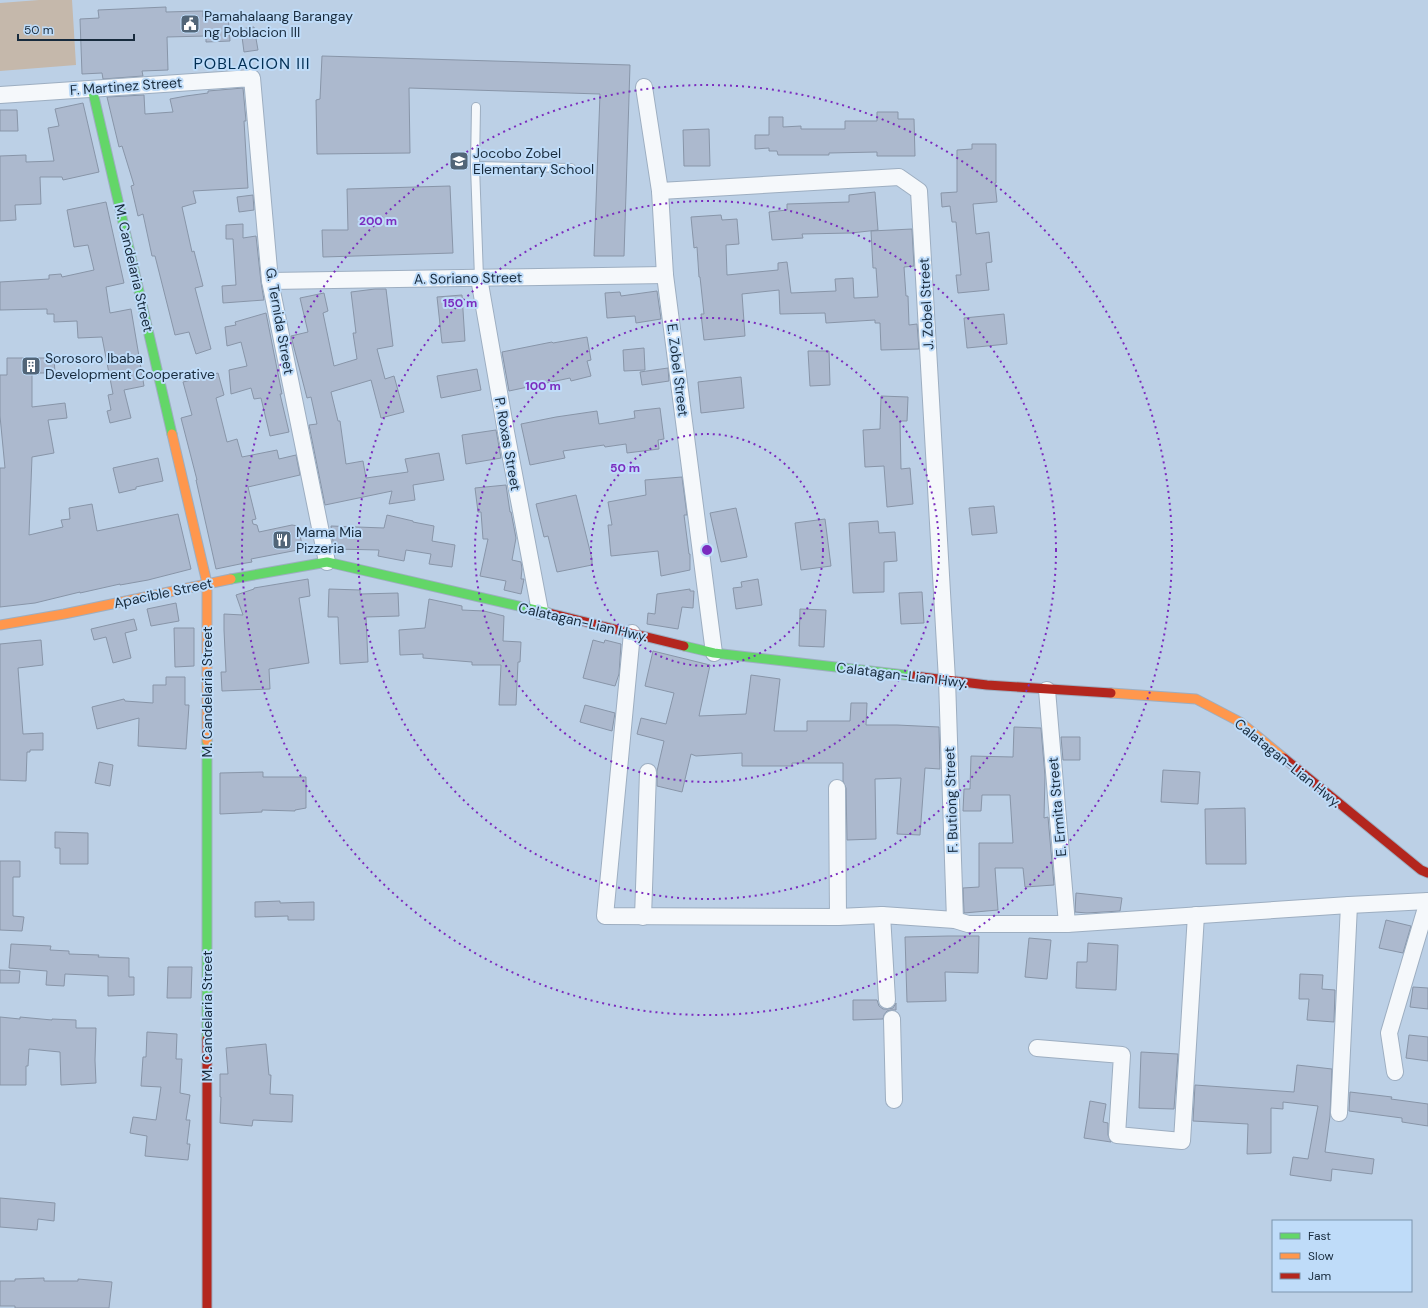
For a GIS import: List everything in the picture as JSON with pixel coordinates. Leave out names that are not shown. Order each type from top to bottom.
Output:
[{"type":"street","name":"F. Martinez Street","points":[[0,95],[252,78]]},
{"type":"street","name":"G. Ternida Street","points":[[252,78],[270,281],[327,562]]},
{"type":"street","name":"E. Zobel Street","points":[[644,87],[660,191],[665,275],[714,653]]},
{"type":"street","name":"M. Candelaria Street","points":[[92,88],[207,583],[207,1308]]},
{"type":"street","name":"J. Zobel Street","points":[[660,191],[899,177],[919,191],[947,680]]},
{"type":"street","name":"A. Soriano Street","points":[[270,281],[665,275]]},
{"type":"street","name":"P. Roxas Street","points":[[479,278],[540,611]]},
{"type":"street","name":"Apacible Street","points":[[0,625],[64,614],[207,583],[327,562]]},
{"type":"street","name":"Calatagan-Lian Hwy.","points":[[327,562],[714,653],[987,685],[1196,699],[1240,722],[1421,870],[1428,873]]},
{"type":"street","points":[[632,633],[605,916],[838,917],[882,915],[955,920],[968,924],[1067,924],[1428,901],[1389,1033],[1395,1072]]},
{"type":"street","name":"F. Butiong Street","points":[[947,680],[955,920]]},
{"type":"street","name":"E. Ermita Street","points":[[1047,690],[1067,924]]},
{"type":"street","points":[[643,917],[648,772]]},
{"type":"street","points":[[837,788],[838,917]]},
{"type":"street","points":[[1338,1113],[1349,905]]},
{"type":"street","points":[[882,915],[888,1000]]},
{"type":"street","points":[[1037,1048],[1122,1055],[1117,1135],[1182,1141],[1196,915]]},
{"type":"street","points":[[892,1019],[894,1100]]},
{"type":"lane","points":[[476,107],[475,166],[479,278]]},
{"type":"lane","points":[[475,166],[571,168]]},
{"type":"shaded area","points":[[39,0],[72,0],[76,65],[0,71],[0,3]]},
{"type":"building","points":[[166,7],[166,12],[203,11],[203,17],[228,15],[230,41],[206,42],[206,36],[167,37],[168,70],[142,71],[143,76],[103,79],[102,73],[82,74],[80,19],[99,18],[98,10]]},
{"type":"building","points":[[254,27],[258,50],[244,52],[241,29]]},
{"type":"building","points":[[322,56],[630,65],[624,256],[594,256],[600,94],[409,88],[410,153],[317,154],[316,100],[320,99]]},
{"type":"building","points":[[243,88],[246,121],[244,121],[248,188],[193,191],[196,203],[182,207],[192,252],[194,251],[203,286],[195,288],[211,349],[196,354],[189,332],[175,335],[155,256],[152,256],[143,214],[138,216],[131,186],[134,185],[122,146],[119,147],[107,97],[144,95],[145,114],[173,112],[170,99],[208,93],[208,91]]},
{"type":"building","points":[[83,103],[99,172],[63,180],[62,177],[40,177],[41,204],[15,205],[16,220],[0,221],[0,156],[26,155],[26,162],[54,161],[48,128],[59,126],[55,109]]},
{"type":"building","points":[[0,110],[17,110],[18,131],[0,131]]},
{"type":"building","points":[[877,112],[898,112],[898,119],[914,119],[915,156],[877,156],[877,152],[829,153],[829,155],[778,155],[777,151],[769,151],[769,148],[755,149],[755,135],[769,135],[769,117],[783,117],[783,127],[801,126],[801,129],[845,129],[845,121],[877,121]]},
{"type":"building","points":[[709,129],[710,166],[684,166],[683,130]]},
{"type":"building","points":[[972,144],[996,144],[995,183],[997,202],[973,204],[976,234],[989,232],[992,262],[986,263],[989,290],[958,293],[956,275],[961,275],[956,222],[952,222],[950,206],[942,207],[941,193],[957,192],[957,150],[972,149]]},
{"type":"building","points":[[450,186],[453,253],[323,257],[322,230],[348,230],[347,189]]},
{"type":"building","points":[[875,192],[878,230],[851,233],[802,234],[803,238],[772,240],[769,212],[787,210],[787,204],[849,202],[849,195]]},
{"type":"building","points":[[253,195],[254,210],[239,212],[237,197]]},
{"type":"building","points":[[106,202],[124,283],[106,287],[110,313],[131,309],[144,386],[124,390],[131,418],[110,423],[107,411],[111,410],[108,395],[113,394],[102,337],[78,338],[77,321],[54,322],[54,314],[47,314],[47,309],[0,310],[0,282],[49,279],[49,275],[61,274],[62,277],[94,270],[88,245],[74,247],[67,210]]},
{"type":"building","points":[[721,215],[722,220],[737,219],[739,244],[726,245],[727,275],[778,270],[778,263],[787,262],[791,293],[836,291],[835,279],[853,278],[854,298],[878,297],[876,268],[873,268],[871,231],[912,229],[914,266],[904,267],[906,296],[908,296],[909,325],[917,324],[919,349],[881,350],[880,323],[875,323],[875,320],[826,323],[825,313],[780,314],[779,290],[742,294],[745,336],[704,340],[701,314],[704,314],[697,247],[694,248],[691,217]]},
{"type":"building","points":[[243,224],[243,238],[256,236],[264,300],[223,303],[222,286],[236,285],[233,239],[226,239],[226,225]]},
{"type":"building","points":[[386,289],[393,346],[377,349],[385,379],[394,376],[404,412],[381,418],[371,380],[331,392],[338,421],[340,421],[346,464],[363,461],[366,478],[408,472],[405,459],[439,453],[444,480],[413,485],[415,500],[389,504],[392,491],[325,505],[309,425],[317,424],[311,397],[307,398],[291,336],[308,332],[300,298],[324,293],[328,311],[323,313],[334,366],[357,359],[353,333],[356,333],[351,292]]},
{"type":"building","points":[[657,291],[661,319],[636,323],[635,316],[607,318],[605,293],[620,292],[621,296]]},
{"type":"building","points":[[462,295],[465,341],[442,343],[437,297]]},
{"type":"building","points":[[266,313],[282,394],[280,394],[289,432],[270,436],[261,398],[254,399],[251,388],[231,394],[229,370],[247,366],[241,342],[227,346],[225,327],[236,325],[235,322]]},
{"type":"building","points":[[1004,314],[1007,344],[967,348],[964,318]]},
{"type":"building","points":[[587,337],[591,360],[587,361],[591,376],[571,381],[570,378],[509,391],[502,352]]},
{"type":"building","points":[[644,348],[645,370],[624,371],[623,350]]},
{"type":"building","points":[[808,351],[829,351],[830,385],[810,386]]},
{"type":"building","points":[[7,358],[54,358],[55,373],[32,373],[32,407],[65,403],[67,418],[48,420],[54,453],[32,457],[29,535],[63,527],[61,520],[70,519],[69,508],[92,504],[97,531],[178,514],[191,569],[148,580],[80,592],[35,603],[0,607],[0,468],[5,468],[0,416],[0,375],[7,375]]},
{"type":"building","points":[[668,368],[669,381],[642,385],[640,372]]},
{"type":"building","points":[[477,369],[481,390],[441,398],[437,376]]},
{"type":"building","points":[[218,373],[224,395],[216,398],[227,442],[237,439],[242,457],[277,450],[279,459],[296,455],[300,475],[248,487],[256,519],[252,520],[253,524],[257,525],[259,532],[292,525],[298,526],[303,549],[251,559],[252,562],[216,569],[197,480],[181,418],[192,415],[183,382]]},
{"type":"building","points":[[741,377],[744,408],[701,413],[698,382]]},
{"type":"building","points":[[881,396],[908,397],[907,421],[900,421],[901,469],[910,468],[913,504],[887,507],[884,466],[865,467],[863,430],[880,429]]},
{"type":"building","points":[[660,408],[664,439],[658,440],[659,449],[627,453],[626,444],[605,447],[604,445],[563,451],[565,458],[530,465],[521,424],[597,411],[599,424],[635,418],[634,411]]},
{"type":"building","points":[[496,430],[501,458],[466,464],[462,435]]},
{"type":"building","points":[[158,458],[163,481],[136,487],[136,489],[119,493],[113,468]]},
{"type":"building","points":[[682,477],[687,515],[684,515],[690,554],[690,570],[661,576],[658,551],[611,556],[608,525],[612,525],[608,502],[646,495],[645,480]]},
{"type":"building","points":[[506,485],[516,538],[512,560],[521,562],[521,579],[524,579],[521,594],[504,590],[506,581],[480,576],[488,539],[483,539],[481,512],[478,512],[475,488]]},
{"type":"building","points":[[576,495],[592,559],[592,565],[557,572],[548,536],[544,537],[536,504]]},
{"type":"building","points":[[994,506],[997,533],[972,535],[969,508]]},
{"type":"building","points":[[736,508],[747,557],[721,562],[710,513]]},
{"type":"building","points":[[387,515],[434,526],[432,541],[455,545],[452,567],[429,564],[431,554],[406,550],[404,561],[378,556],[379,550],[334,549],[331,526],[384,528]]},
{"type":"building","points":[[825,519],[831,566],[801,570],[795,523]]},
{"type":"building","points":[[878,521],[879,533],[895,532],[897,561],[884,562],[884,592],[853,593],[849,523]]},
{"type":"building","points":[[308,579],[310,596],[299,598],[309,663],[269,669],[270,689],[222,691],[221,672],[226,672],[224,614],[243,615],[236,595],[254,588]]},
{"type":"building","points":[[758,579],[762,605],[736,609],[733,588],[742,587],[741,582]]},
{"type":"building","points":[[329,589],[360,590],[360,594],[398,593],[399,616],[366,617],[368,662],[340,664],[338,617],[328,617]]},
{"type":"building","points":[[690,589],[690,591],[694,591],[693,608],[682,607],[678,629],[647,624],[648,613],[655,614],[657,594]]},
{"type":"building","points":[[922,592],[924,623],[901,624],[899,593]]},
{"type":"building","points":[[429,599],[462,606],[462,610],[484,611],[504,616],[503,641],[521,642],[520,662],[518,662],[516,705],[499,705],[501,665],[472,665],[472,662],[423,658],[423,654],[400,655],[399,630],[425,628]]},
{"type":"building","points":[[176,603],[179,621],[151,626],[147,609]]},
{"type":"building","points":[[800,609],[826,610],[824,647],[799,646]]},
{"type":"building","points":[[134,619],[137,630],[125,633],[131,658],[113,663],[106,637],[94,640],[91,629]]},
{"type":"building","points":[[174,628],[194,628],[194,666],[175,667]]},
{"type":"building","points":[[41,640],[43,665],[18,668],[23,734],[43,733],[43,750],[30,750],[30,752],[27,752],[26,781],[0,780],[0,644]]},
{"type":"building","points":[[593,640],[604,643],[605,640],[621,644],[619,674],[615,686],[583,678]]},
{"type":"building","points":[[653,651],[710,665],[699,716],[746,714],[751,675],[780,679],[774,731],[807,731],[807,721],[850,721],[851,703],[867,703],[866,725],[939,727],[940,769],[925,768],[920,835],[897,834],[901,778],[875,779],[876,839],[847,840],[846,788],[843,781],[843,763],[792,763],[792,766],[742,766],[742,753],[696,756],[691,754],[682,792],[657,786],[657,771],[664,741],[637,734],[641,718],[666,724],[674,693],[645,686]]},
{"type":"building","points":[[166,677],[185,677],[185,705],[189,705],[186,749],[138,746],[139,718],[97,729],[92,707],[124,699],[125,701],[153,703],[153,685],[166,685]]},
{"type":"building","points":[[585,705],[615,713],[612,731],[580,722]]},
{"type":"building","points":[[1014,727],[1041,728],[1045,776],[1044,818],[1048,817],[1054,885],[1025,887],[1023,868],[995,868],[998,910],[964,913],[963,888],[979,887],[979,843],[1013,843],[1010,795],[982,795],[981,811],[963,811],[964,789],[970,789],[971,756],[1013,757]]},
{"type":"building","points":[[1061,737],[1080,737],[1080,760],[1063,760]]},
{"type":"building","points":[[99,762],[113,765],[110,786],[95,783]]},
{"type":"building","points":[[1163,770],[1200,772],[1198,804],[1161,802]]},
{"type":"building","points":[[263,772],[263,777],[306,777],[306,808],[295,811],[262,810],[262,812],[220,814],[220,773]]},
{"type":"building","points":[[1245,808],[1246,864],[1206,864],[1205,809]]},
{"type":"building","points":[[55,832],[88,833],[88,864],[60,864],[60,848],[55,848]]},
{"type":"building","points":[[0,861],[20,861],[20,877],[13,877],[13,916],[24,917],[22,931],[0,930]]},
{"type":"building","points":[[1076,893],[1122,898],[1120,911],[1087,913],[1075,912]]},
{"type":"building","points":[[280,901],[280,903],[314,902],[314,920],[288,920],[288,916],[255,917],[255,902]]},
{"type":"building","points":[[1386,920],[1411,926],[1403,953],[1379,948]]},
{"type":"building","points":[[979,936],[978,973],[945,972],[946,1001],[907,1002],[905,937]]},
{"type":"building","points":[[1029,938],[1051,940],[1047,979],[1025,977]]},
{"type":"building","points":[[1088,943],[1118,945],[1116,990],[1076,988],[1077,962],[1087,962]]},
{"type":"building","points":[[11,944],[51,946],[50,950],[69,951],[69,954],[129,958],[129,977],[134,977],[134,995],[108,996],[108,976],[65,974],[64,986],[46,985],[47,971],[9,968]]},
{"type":"building","points":[[168,967],[192,967],[191,998],[167,998]]},
{"type":"building","points":[[0,970],[20,971],[19,983],[0,983]]},
{"type":"building","points":[[1300,974],[1323,975],[1322,989],[1335,990],[1334,1022],[1307,1020],[1309,999],[1299,999]]},
{"type":"building","points":[[1413,987],[1428,988],[1428,1009],[1410,1007]]},
{"type":"building","points":[[853,1000],[877,1000],[879,1006],[883,1009],[893,1008],[896,1003],[896,1010],[887,1011],[883,1019],[853,1020]]},
{"type":"building","points":[[0,1017],[20,1019],[20,1017],[52,1020],[76,1020],[76,1028],[96,1028],[96,1083],[61,1085],[60,1052],[29,1049],[28,1066],[26,1066],[26,1085],[0,1085]]},
{"type":"building","points":[[147,1032],[177,1034],[176,1059],[182,1059],[180,1093],[190,1095],[186,1120],[190,1120],[187,1144],[190,1144],[188,1160],[145,1156],[147,1136],[130,1133],[133,1117],[156,1120],[161,1087],[141,1086],[143,1057],[146,1057]]},
{"type":"building","points":[[1409,1035],[1428,1037],[1428,1061],[1406,1058]]},
{"type":"building","points":[[266,1044],[269,1075],[271,1075],[270,1094],[293,1095],[292,1122],[253,1120],[252,1126],[220,1123],[220,1074],[228,1074],[226,1048]]},
{"type":"building","points":[[1141,1052],[1178,1054],[1174,1109],[1139,1108]]},
{"type":"building","points":[[1297,1065],[1332,1069],[1330,1116],[1325,1152],[1374,1159],[1372,1174],[1332,1169],[1331,1181],[1290,1175],[1293,1157],[1308,1159],[1318,1106],[1283,1102],[1283,1109],[1271,1108],[1271,1153],[1247,1154],[1248,1124],[1193,1121],[1195,1085],[1294,1092]]},
{"type":"building","points":[[1350,1092],[1392,1097],[1391,1099],[1428,1104],[1428,1126],[1402,1122],[1402,1118],[1349,1111]]},
{"type":"building","points":[[1090,1101],[1106,1104],[1103,1122],[1108,1123],[1108,1135],[1111,1142],[1084,1138]]},
{"type":"building","points":[[0,1198],[55,1203],[54,1221],[38,1219],[37,1230],[0,1227]]},
{"type":"building","points":[[44,1278],[44,1281],[78,1281],[78,1279],[112,1282],[109,1308],[15,1308],[15,1306],[0,1306],[0,1281]]},
{"type":"traffic: fast","points":[[92,88],[172,434]]},
{"type":"traffic: fast","points":[[231,579],[327,562],[549,613]]},
{"type":"traffic: fast","points":[[684,646],[714,653],[914,676]]},
{"type":"traffic: fast","points":[[207,741],[207,1039]]},
{"type":"traffic: slow","points":[[172,434],[207,583],[207,741]]},
{"type":"traffic: slow","points":[[0,625],[64,614],[231,579]]},
{"type":"traffic: slow","points":[[1111,693],[1196,699],[1240,722],[1284,758]]},
{"type":"traffic: jam","points":[[549,613],[684,646]]},
{"type":"traffic: jam","points":[[914,676],[987,685],[1111,693]]},
{"type":"traffic: jam","points":[[1284,758],[1421,870],[1428,873]]},
{"type":"traffic: jam","points":[[207,1039],[207,1308]]},
{"type":"place","name":"Pamahalaang Barangay ng Poblacion III","points":[[190,24]]},
{"type":"place","name":"Jocobo Zobel Elementary School","points":[[459,161]]},
{"type":"place","name":"Sorosoro Ibaba Development Cooperative","points":[[31,366]]},
{"type":"place","name":"Mama Mia Pizzeria","points":[[282,540]]},
{"type":"district","name":"POBLACION III","points":[[252,63]]}]
